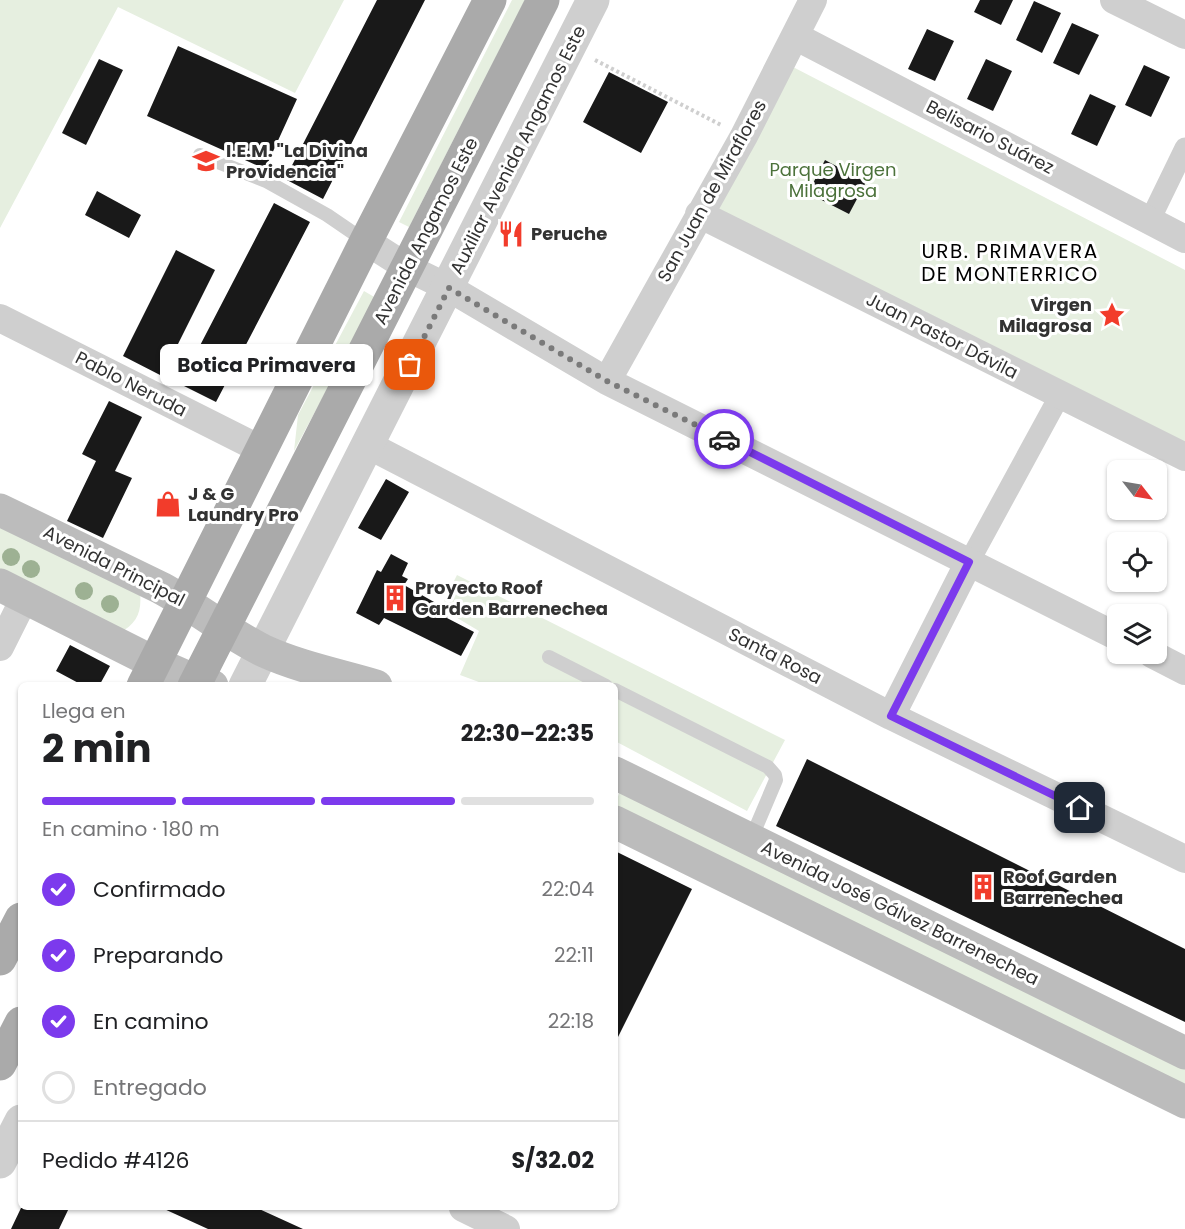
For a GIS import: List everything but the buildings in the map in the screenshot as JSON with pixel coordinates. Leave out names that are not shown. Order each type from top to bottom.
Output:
[{"type":"main road","points":[[149,674],[366,241],[490,0]]},
{"type":"main road","name":"Avenida Angamos Este","points":[[202,682],[224,628],[543,0]]},
{"type":"main road","name":"Avenida Principal","points":[[0,510],[186,601],[224,628]]},
{"type":"main road","points":[[13,591],[149,674],[191,682]]},
{"type":"main road","points":[[224,628],[263,650],[357,682]]},
{"type":"main road","name":"Avenida José Gálvez Barrenechea","points":[[618,774],[1185,1053]]},
{"type":"main road","points":[[618,823],[1185,1102]]},
{"type":"main road","points":[[0,959],[18,925]]},
{"type":"main road","points":[[0,1064],[18,1029]]},
{"type":"street","name":"Auxiliar Avenida Angamos Este","points":[[247,682],[449,288],[593,0]]},
{"type":"street","name":"San Juan de Miraflores","points":[[607,381],[744,136],[813,0]]},
{"type":"street","points":[[1114,0],[1185,35]]},
{"type":"street","name":"Belisario Suárez","points":[[795,36],[1185,239]]},
{"type":"street","points":[[1150,220],[1185,148]]},
{"type":"street","name":"Juan Pastor Dávila","points":[[699,214],[1185,457]]},
{"type":"street","points":[[366,241],[607,381],[1107,631]]},
{"type":"street","name":"Pablo Neruda","points":[[0,318],[262,450]]},
{"type":"street","points":[[891,716],[969,562],[1060,395]]},
{"type":"street","name":"Santa Rosa","points":[[368,446],[891,716],[1185,859]]},
{"type":"street","points":[[0,647],[13,591]]},
{"type":"street","points":[[1167,662],[1185,671]]},
{"type":"street","points":[[0,1162],[18,1127]]},
{"type":"street","points":[[467,1210],[506,1229]]},
{"type":"lane","points":[[200,155],[266,182],[327,215],[366,241]]},
{"type":"lane","points":[[549,657],[598,682]]},
{"type":"lane","points":[[618,692],[768,768],[775,775],[776,780],[751,839]]},
{"type":"path","points":[[604,65],[725,127]]},
{"type":"green space","points":[[0,0],[344,0],[295,93],[118,7],[0,228]]},
{"type":"green space","points":[[512,0],[525,0],[409,227],[399,222]]},
{"type":"green space","name":"Parque Virgen Milagrosa","points":[[793,67],[1185,270],[1185,445],[713,214]]},
{"type":"green space","points":[[364,291],[376,298],[294,451],[298,415]]},
{"type":"green space","points":[[0,525],[140,593],[137,617],[130,626],[119,633],[0,572]]},
{"type":"green space","points":[[457,575],[785,740],[747,811],[618,743],[618,682],[479,682],[460,675],[479,631],[454,616],[456,608],[444,601]]},
{"type":"green space","points":[[621,788],[1185,1067],[1185,1087],[618,806]]},
{"type":"way so far","points":[[410,365],[449,288],[607,381],[724,439]]},
{"type":"place","name":"I.E.M. \"La Divina Providencia\"","points":[[206,161]]},
{"type":"place","name":"Peruche","points":[[511,234]]},
{"type":"place","name":"Virgen Milagrosa","points":[[1112,315]]},
{"type":"place","name":"Botica Primavera","points":[[410,365]]},
{"type":"place","name":"J & G Laundry Pro","points":[[168,504]]},
{"type":"place","name":"Proyecto Roof Garden Barrenechea","points":[[395,598]]},
{"type":"place","name":"Roof Garden Barrenechea","points":[[983,887]]},
{"type":"district","name":"URB. PRIMAVERA DE MONTERRICO","points":[[1010,262]]},
{"type":"route","points":[[724,439],[969,562],[891,716],[1080,808]]}]
